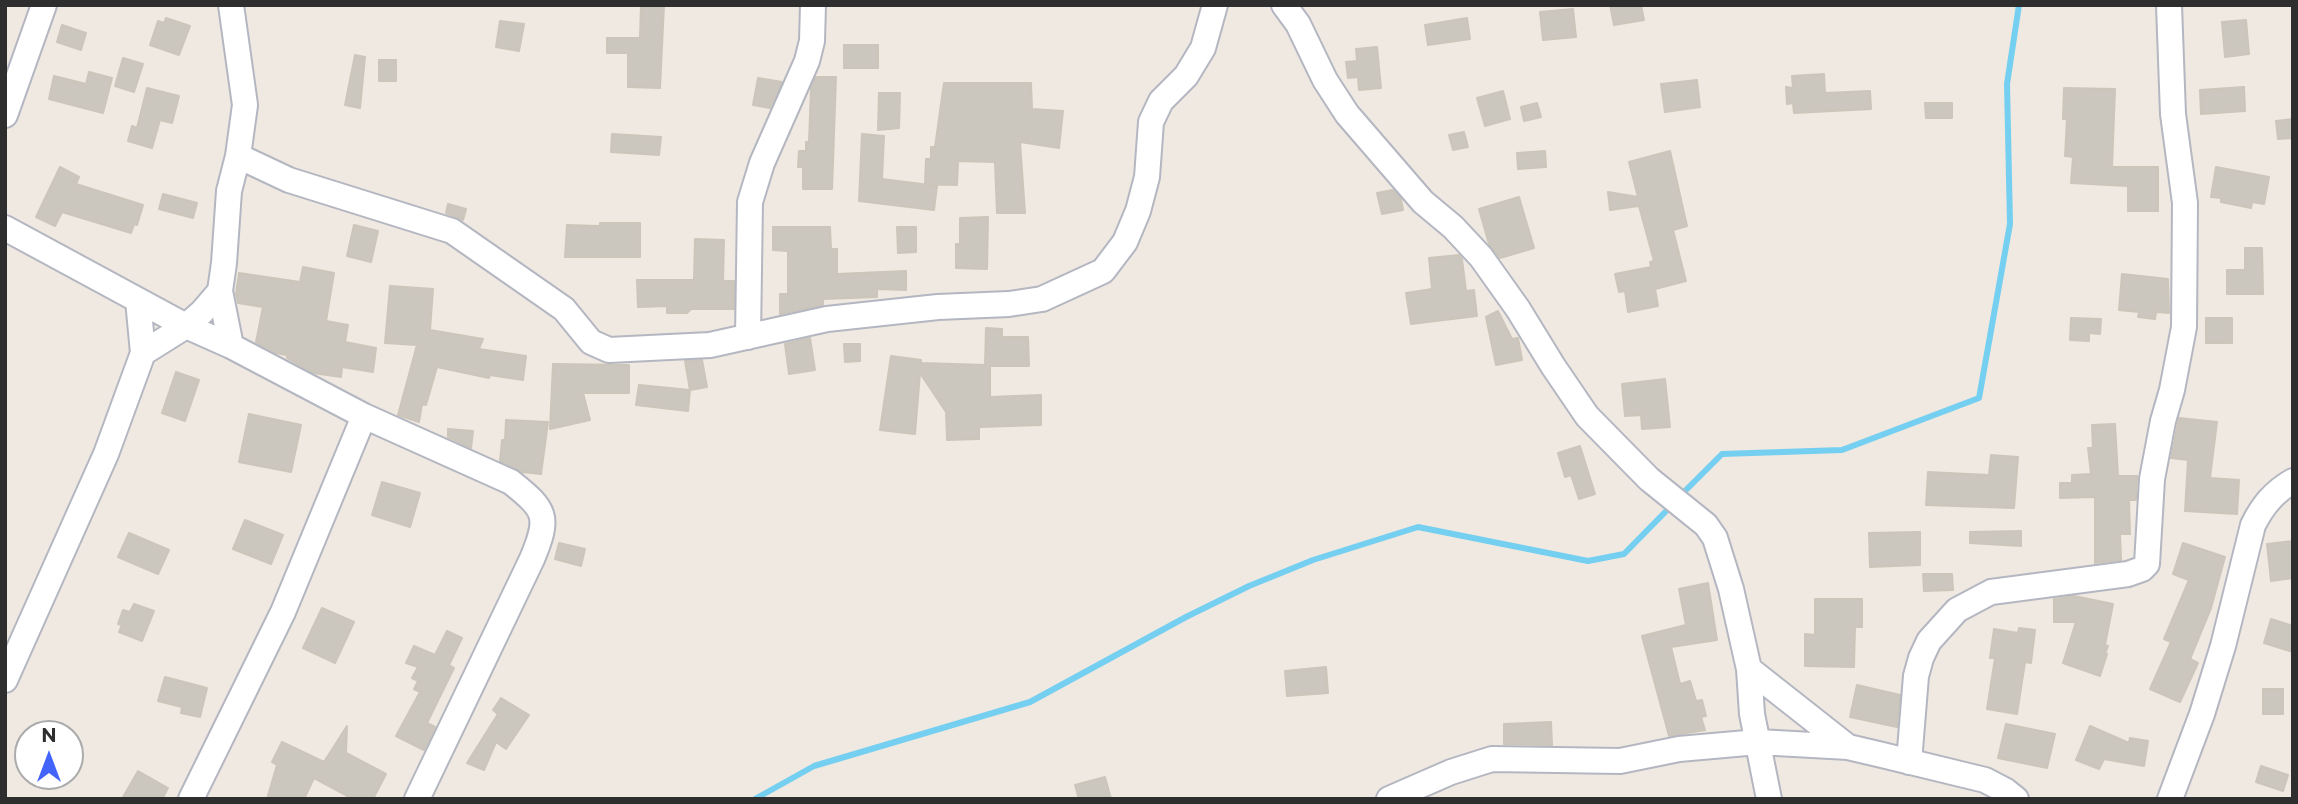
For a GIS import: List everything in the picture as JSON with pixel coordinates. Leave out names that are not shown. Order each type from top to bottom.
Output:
[{"type":"street","points":[[5,115],[44,5]]},
{"type":"street","points":[[230,5],[245,105],[238,156],[229,191],[220,291],[231,346]]},
{"type":"street","points":[[748,337],[750,202],[762,163],[807,61],[812,41],[813,5]]},
{"type":"street","points":[[238,156],[289,180],[452,231],[564,309],[591,342],[609,350],[710,345],[827,319],[1042,299],[1103,271],[1125,242],[1138,211],[1147,177],[1152,122],[1161,101],[1186,76],[1203,48],[1215,5]]},
{"type":"street","points":[[1284,5],[1298,24],[1325,80],[1347,114],[1423,202],[1453,227],[1481,257],[1587,416],[1649,479],[1706,525],[1715,538],[1749,669],[1752,714],[1769,799]]},
{"type":"street","points":[[1909,762],[1916,676],[1921,658],[1929,641],[1957,610],[1990,592],[2128,574],[2147,564],[2152,479],[2162,421],[2172,390],[2184,327],[2185,203],[2173,114],[2169,5]]},
{"type":"street","points":[[5,228],[186,326],[231,346],[364,415],[511,482],[532,498],[542,512],[543,534],[417,799]]},
{"type":"street","points":[[143,353],[186,326],[220,291]]},
{"type":"street","points":[[5,680],[106,454],[143,353],[138,300]]},
{"type":"street","points":[[191,799],[283,612],[364,415]]},
{"type":"street","points":[[2169,799],[2209,691],[2253,524],[2262,506],[2293,481]]},
{"type":"street","points":[[1749,669],[1848,747]]},
{"type":"street","points":[[1389,799],[1461,768],[1492,759],[1620,761],[1679,749],[1758,742],[1848,747],[1985,780],[2015,799]]},
{"type":"building","points":[[641,5],[664,5],[660,88],[628,87],[628,53],[607,53],[607,38],[640,38]]},
{"type":"building","points":[[1610,5],[1641,5],[1644,20],[1614,25]]},
{"type":"building","points":[[1573,9],[1576,37],[1543,40],[1540,12]]},
{"type":"building","points":[[166,18],[190,26],[179,55],[150,45],[158,21],[164,23]]},
{"type":"building","points":[[1467,18],[1470,39],[1428,45],[1425,25]]},
{"type":"building","points":[[2246,20],[2249,54],[2225,57],[2222,22]]},
{"type":"building","points":[[500,21],[524,24],[519,51],[496,47]]},
{"type":"building","points":[[62,25],[86,33],[81,50],[57,42]]},
{"type":"building","points":[[844,45],[878,45],[878,68],[844,68]]},
{"type":"building","points":[[1377,47],[1381,88],[1359,90],[1358,77],[1348,78],[1346,62],[1357,61],[1356,49]]},
{"type":"building","points":[[355,55],[365,57],[360,108],[345,105]]},
{"type":"building","points":[[123,58],[143,64],[134,92],[115,86]]},
{"type":"building","points":[[379,60],[396,60],[396,81],[379,81]]},
{"type":"building","points":[[89,72],[112,78],[103,113],[49,99],[54,76],[86,84]]},
{"type":"building","points":[[1824,74],[1825,93],[1870,91],[1871,109],[1794,113],[1793,103],[1787,104],[1786,87],[1793,88],[1792,76]]},
{"type":"building","points":[[816,77],[836,77],[832,189],[803,189],[803,167],[798,167],[799,151],[806,151],[806,142],[809,142],[811,88]]},
{"type":"building","points":[[758,78],[782,82],[770,108],[753,105]]},
{"type":"building","points":[[1697,80],[1700,107],[1665,112],[1661,84]]},
{"type":"building","points":[[944,83],[1031,83],[1032,109],[1063,111],[1059,148],[1020,142],[1025,213],[997,213],[995,162],[958,161],[957,185],[925,184],[926,159],[931,159],[931,147],[935,147]]},
{"type":"building","points":[[2244,87],[2245,111],[2201,114],[2200,90]]},
{"type":"building","points":[[147,88],[179,96],[172,123],[160,120],[152,148],[128,141],[132,126],[137,128]]},
{"type":"building","points":[[2064,88],[2115,89],[2112,167],[2158,167],[2158,211],[2128,211],[2128,186],[2071,183],[2073,157],[2065,156],[2067,119],[2063,119]]},
{"type":"building","points":[[1503,91],[1510,119],[1485,126],[1477,98]]},
{"type":"building","points":[[879,93],[900,93],[899,128],[878,130]]},
{"type":"building","points":[[1537,103],[1541,117],[1524,121],[1521,107]]},
{"type":"building","points":[[1925,103],[1952,103],[1952,118],[1926,118]]},
{"type":"building","points":[[2293,119],[2293,138],[2278,139],[2276,121]]},
{"type":"building","points":[[1464,132],[1468,147],[1453,150],[1449,135]]},
{"type":"building","points":[[612,134],[661,137],[659,155],[611,152]]},
{"type":"building","points":[[862,134],[884,136],[882,179],[937,186],[934,210],[859,201]]},
{"type":"building","points":[[1545,151],[1546,167],[1518,169],[1517,153]]},
{"type":"building","points":[[1670,151],[1687,226],[1673,230],[1686,281],[1655,289],[1658,306],[1628,312],[1625,291],[1619,292],[1615,274],[1651,267],[1650,262],[1654,261],[1639,206],[1610,210],[1608,192],[1638,197],[1629,162]]},
{"type":"building","points":[[60,167],[79,177],[76,184],[143,205],[137,225],[134,224],[131,233],[62,212],[55,226],[36,217]]},
{"type":"building","points":[[2216,167],[2269,177],[2264,204],[2252,202],[2251,208],[2221,202],[2221,198],[2211,197]]},
{"type":"building","points":[[1393,190],[1401,199],[1403,210],[1382,214],[1377,193]]},
{"type":"building","points":[[163,194],[197,203],[193,218],[159,209]]},
{"type":"building","points":[[1519,197],[1534,248],[1500,258],[1489,244],[1479,209]]},
{"type":"building","points":[[448,204],[466,209],[463,220],[446,213]]},
{"type":"building","points":[[988,217],[987,269],[956,268],[960,218]]},
{"type":"building","points":[[600,223],[640,223],[640,257],[565,257],[567,225],[600,226]]},
{"type":"building","points":[[354,225],[378,231],[371,262],[347,256]]},
{"type":"building","points":[[773,227],[830,227],[831,249],[837,249],[837,274],[906,271],[906,290],[877,289],[877,297],[823,299],[823,305],[780,314],[780,294],[788,294],[788,251],[773,250]]},
{"type":"building","points":[[897,227],[916,227],[916,252],[898,253]]},
{"type":"building","points":[[695,239],[724,240],[723,281],[734,281],[734,309],[691,309],[687,313],[667,313],[667,306],[638,307],[637,280],[694,280]]},
{"type":"building","points":[[2245,248],[2262,248],[2263,294],[2227,294],[2227,270],[2245,270]]},
{"type":"building","points":[[1459,255],[1462,259],[1466,291],[1474,290],[1477,316],[1411,324],[1406,293],[1432,289],[1429,258]]},
{"type":"building","points":[[303,267],[334,273],[326,321],[348,325],[345,342],[376,348],[373,372],[342,367],[341,377],[313,373],[287,358],[287,355],[276,353],[256,342],[263,307],[238,303],[236,294],[239,273],[300,282]]},
{"type":"building","points":[[2122,274],[2168,279],[2169,313],[2156,312],[2155,319],[2138,317],[2139,312],[2119,310]]},
{"type":"building","points":[[390,286],[433,289],[430,330],[483,339],[479,349],[526,356],[523,380],[490,375],[489,378],[437,367],[426,405],[422,404],[419,422],[398,415],[417,345],[385,343]]},
{"type":"building","points":[[1498,311],[1512,339],[1518,338],[1522,360],[1496,365],[1486,317]]},
{"type":"building","points":[[2071,318],[2101,319],[2100,334],[2089,333],[2089,341],[2070,340]]},
{"type":"building","points":[[2206,318],[2232,318],[2232,343],[2206,343]]},
{"type":"building","points":[[986,328],[1002,329],[1002,337],[1028,337],[1029,366],[990,366],[990,397],[1041,395],[1041,425],[979,427],[979,439],[947,440],[946,412],[920,373],[915,434],[880,430],[891,356],[921,360],[921,363],[985,365]]},
{"type":"building","points":[[810,338],[815,370],[789,374],[785,344]]},
{"type":"building","points":[[844,344],[860,344],[860,361],[845,362]]},
{"type":"building","points":[[702,360],[707,387],[690,390],[685,361]]},
{"type":"building","points":[[553,364],[629,365],[629,393],[583,393],[590,420],[550,429]]},
{"type":"building","points":[[176,372],[199,380],[185,421],[162,413]]},
{"type":"building","points":[[1665,379],[1670,427],[1642,429],[1641,415],[1625,416],[1622,384]]},
{"type":"building","points":[[639,385],[690,390],[688,411],[636,405]]},
{"type":"building","points":[[249,414],[301,425],[291,472],[239,462]]},
{"type":"building","points":[[2179,418],[2217,422],[2210,478],[2239,480],[2237,514],[2185,511],[2188,460],[2171,458]]},
{"type":"building","points":[[506,420],[548,422],[541,474],[522,472],[500,461]]},
{"type":"building","points":[[2115,424],[2118,476],[2137,476],[2136,500],[2129,500],[2130,534],[2120,534],[2121,560],[2095,563],[2095,497],[2060,498],[2060,483],[2072,483],[2072,475],[2091,474],[2088,448],[2093,448],[2092,425]]},
{"type":"building","points":[[448,429],[473,431],[471,448],[448,437]]},
{"type":"building","points":[[1580,446],[1595,494],[1579,499],[1571,475],[1565,477],[1558,453]]},
{"type":"building","points":[[1991,455],[2018,457],[2014,508],[1926,505],[1928,472],[1989,475]]},
{"type":"building","points":[[382,482],[420,493],[410,527],[372,515]]},
{"type":"building","points":[[245,520],[283,535],[271,564],[233,549]]},
{"type":"building","points":[[2021,531],[2021,546],[1970,543],[1970,532]]},
{"type":"building","points":[[1920,532],[1920,565],[1870,567],[1869,533]]},
{"type":"building","points":[[129,533],[169,550],[158,574],[118,557]]},
{"type":"building","points":[[2293,541],[2293,578],[2271,581],[2267,544]]},
{"type":"building","points":[[559,543],[585,549],[581,566],[555,559]]},
{"type":"building","points":[[2183,543],[2225,557],[2211,608],[2190,659],[2198,663],[2180,702],[2150,689],[2171,642],[2164,639],[2189,580],[2173,574]]},
{"type":"building","points":[[1923,574],[1952,574],[1953,590],[1924,591]]},
{"type":"building","points":[[1708,583],[1717,640],[1671,647],[1680,684],[1690,681],[1696,701],[1702,700],[1706,716],[1701,717],[1705,730],[1669,736],[1642,636],[1686,625],[1679,589]]},
{"type":"building","points":[[2074,596],[2113,604],[2105,645],[2108,646],[2107,654],[2100,676],[2063,663],[2076,622],[2054,622],[2054,599]]},
{"type":"building","points":[[1815,599],[1862,599],[1862,627],[1855,627],[1854,667],[1805,666],[1805,634],[1815,635]]},
{"type":"building","points":[[134,604],[154,611],[142,641],[119,632],[122,625],[118,624],[123,610],[130,612]]},
{"type":"building","points":[[322,608],[354,622],[335,663],[303,648]]},
{"type":"building","points":[[2271,619],[2293,626],[2293,652],[2264,643]]},
{"type":"building","points":[[2019,628],[2035,630],[2031,663],[2025,662],[2017,714],[1987,709],[1995,658],[1990,658],[1994,629],[2018,633]]},
{"type":"building","points":[[447,631],[462,638],[449,665],[454,668],[427,723],[435,727],[424,750],[396,736],[420,692],[414,689],[418,681],[412,678],[418,667],[406,663],[414,646],[435,655]]},
{"type":"building","points":[[1326,667],[1328,693],[1287,696],[1285,671]]},
{"type":"building","points":[[165,677],[207,688],[200,717],[181,713],[182,707],[158,701]]},
{"type":"building","points":[[1857,685],[1900,695],[1897,727],[1850,717]]},
{"type":"building","points":[[2263,689],[2283,689],[2283,714],[2263,714]]},
{"type":"building","points":[[501,698],[529,715],[506,749],[496,742],[484,770],[467,763],[498,714],[493,710]]},
{"type":"building","points":[[1551,722],[1552,745],[1504,744],[1504,724]]},
{"type":"building","points":[[2006,724],[2055,734],[2047,768],[1998,758]]},
{"type":"building","points":[[347,726],[346,753],[386,774],[373,799],[353,799],[314,778],[304,799],[267,799],[277,765],[272,762],[282,742],[324,762]]},
{"type":"building","points":[[2090,726],[2129,743],[2130,738],[2148,741],[2144,766],[2104,759],[2099,769],[2076,760]]},
{"type":"building","points":[[2261,766],[2288,775],[2283,791],[2256,782]]},
{"type":"building","points":[[138,771],[168,788],[162,799],[122,799]]},
{"type":"building","points":[[1105,777],[1111,799],[1079,799],[1075,785]]},
{"type":"waterway","points":[[1680,496],[1722,454],[1842,450],[1979,398],[2010,224],[2007,84],[2019,5]]},
{"type":"waterway","points":[[755,799],[814,766],[1030,702],[1186,617],[1249,586],[1313,560],[1418,527],[1588,561],[1624,554],[1673,504]]}]
